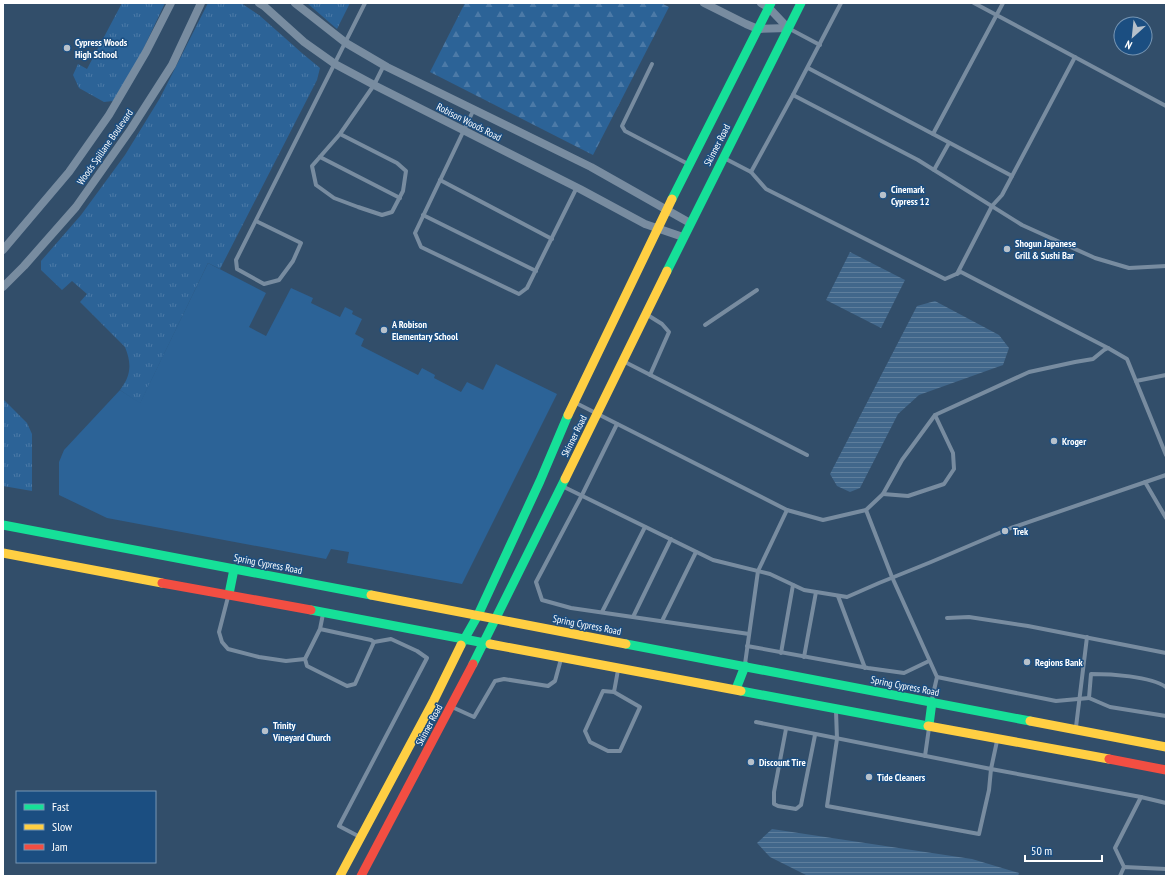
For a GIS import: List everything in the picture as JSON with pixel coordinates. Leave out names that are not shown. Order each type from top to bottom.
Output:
[{"type":"main road","name":"Skinner Road","points":[[361,876],[452,707],[683,237],[801,3]]},
{"type":"main road","name":"Skinner Road","points":[[340,876],[434,700],[464,638],[478,616],[540,481],[561,429],[667,209],[758,29],[767,5]]},
{"type":"main road","name":"Spring Cypress Road","points":[[3,525],[1166,747]]},
{"type":"main road","points":[[3,553],[1166,770]]},
{"type":"main road","points":[[229,594],[234,569]]},
{"type":"main road","points":[[736,689],[745,666]]},
{"type":"main road","points":[[929,726],[932,702]]},
{"type":"main road","points":[[360,839],[375,849]]},
{"type":"street","name":"Woods Spillane Boulevard","points":[[3,250],[70,172],[109,115],[146,52],[171,3]]},
{"type":"street","name":"Woods Spillane Boulevard","points":[[3,287],[24,266],[76,207],[131,129],[172,65],[201,3]]},
{"type":"street","name":"Robison Woods Road","points":[[259,3],[304,42],[335,64],[577,187],[645,224],[683,237]]},
{"type":"street","name":"Robison Woods Road","points":[[296,3],[346,43],[384,65],[591,167],[690,223]]},
{"type":"street","points":[[704,3],[758,29],[788,28]]},
{"type":"street","points":[[767,5],[788,28]]},
{"type":"lane","points":[[256,221],[301,243],[293,261],[279,280],[264,284],[237,269],[236,260],[365,3]]},
{"type":"lane","points":[[751,172],[808,68],[841,3]]},
{"type":"lane","points":[[974,3],[1166,106]]},
{"type":"lane","points":[[933,134],[1003,3]]},
{"type":"lane","points":[[788,28],[820,45]]},
{"type":"lane","points":[[956,274],[992,206],[1002,195],[1075,58]]},
{"type":"lane","points":[[652,64],[622,126],[625,131],[690,165]]},
{"type":"lane","points":[[340,134],[397,163],[406,171],[403,191],[392,212],[382,215],[334,198],[316,185],[312,166],[340,134],[374,85],[384,65]]},
{"type":"lane","points":[[808,68],[1012,176]]},
{"type":"lane","points":[[793,95],[918,160],[1022,225],[1095,258],[1129,268],[1166,266]]},
{"type":"lane","points":[[474,109],[415,233],[421,247],[519,294],[527,288],[577,187]]},
{"type":"lane","points":[[934,170],[949,143]]},
{"type":"lane","points":[[320,157],[400,198]]},
{"type":"lane","points":[[723,158],[751,172],[766,189],[945,280],[961,272],[1108,348],[1127,360],[1166,455]]},
{"type":"lane","points":[[440,180],[552,239]]},
{"type":"lane","points":[[423,215],[536,271]]},
{"type":"lane","points":[[705,325],[757,290]]},
{"type":"lane","points":[[646,314],[662,324],[669,332],[650,375]]},
{"type":"lane","points":[[574,402],[787,510],[823,520],[866,510],[883,494],[902,460],[935,416],[1029,372],[1093,359],[1108,348]]},
{"type":"lane","points":[[623,361],[807,454]]},
{"type":"lane","points":[[1136,381],[1166,375]]},
{"type":"lane","points":[[883,494],[908,496],[944,484],[954,469],[953,453],[935,416]]},
{"type":"lane","points":[[617,424],[582,495],[536,582],[542,600],[571,608],[749,634]]},
{"type":"lane","points":[[562,485],[713,560],[770,574],[804,590],[847,597],[1010,528],[1166,475]]},
{"type":"lane","points":[[1145,482],[1166,518]]},
{"type":"lane","points":[[745,666],[758,571],[787,510]]},
{"type":"lane","points":[[866,510],[892,578],[937,677],[932,702]]},
{"type":"lane","points":[[602,612],[645,527]]},
{"type":"lane","points":[[633,617],[671,539]]},
{"type":"lane","points":[[662,621],[696,552]]},
{"type":"lane","points":[[781,652],[793,585]]},
{"type":"lane","points":[[804,657],[816,592]]},
{"type":"lane","points":[[229,594],[219,632],[222,642],[228,649],[259,657],[286,661],[305,659]]},
{"type":"lane","points":[[838,596],[865,668]]},
{"type":"lane","points":[[323,612],[320,629],[305,659],[307,666],[348,686],[355,684],[374,642]]},
{"type":"lane","points":[[947,618],[969,617],[1087,637],[1166,653]]},
{"type":"lane","points":[[320,629],[371,640],[374,642],[391,640],[417,651],[427,658],[339,826],[360,839]]},
{"type":"lane","points":[[1075,729],[1087,637]]},
{"type":"lane","points":[[748,646],[865,668],[904,673],[929,661]]},
{"type":"lane","points":[[452,707],[474,717],[495,681],[504,679],[548,686],[555,681],[561,657]]},
{"type":"lane","points":[[614,692],[618,667]]},
{"type":"lane","points":[[1089,698],[1091,674],[1113,674],[1160,683],[1166,687]]},
{"type":"lane","points":[[937,677],[1056,701],[1089,698],[1110,707],[1166,716]]},
{"type":"lane","points":[[603,691],[614,692],[640,707],[620,751],[608,751],[590,742],[585,731],[603,691]]},
{"type":"lane","points":[[836,708],[837,739],[827,806],[979,834],[989,790],[991,769],[997,738]]},
{"type":"lane","points":[[756,722],[815,735],[1166,803]]},
{"type":"lane","points":[[925,756],[929,726]]},
{"type":"lane","points":[[786,729],[774,792],[774,804],[778,806],[796,809],[801,805],[815,735]]},
{"type":"lane","points":[[1120,876],[1124,867],[1115,848],[1141,797]]},
{"type":"lane","points":[[1124,867],[1166,869]]},
{"type":"green space","points":[[122,3],[165,3],[140,56],[113,101],[104,102],[79,88],[73,75],[78,64],[87,69]]},
{"type":"green space","points":[[208,3],[241,3],[259,15],[320,68],[317,80],[220,269],[208,263],[140,404],[120,390],[124,385],[129,370],[129,359],[125,347],[80,302],[87,294],[72,281],[62,290],[41,270],[41,261],[81,215],[125,155],[160,98]]},
{"type":"green space","points":[[307,3],[350,3],[337,29]]},
{"type":"green space","points":[[465,3],[661,3],[669,7],[593,155],[430,72]]},
{"type":"green space","points":[[208,263],[266,293],[249,327],[266,336],[291,288],[313,298],[311,303],[340,317],[345,307],[353,311],[352,314],[362,319],[355,334],[364,339],[361,346],[418,375],[422,368],[435,375],[434,378],[461,392],[467,382],[483,390],[496,364],[557,394],[462,584],[347,563],[349,552],[331,549],[326,559],[107,518],[59,495],[59,462],[64,450],[120,390],[140,403]]},
{"type":"green space","points":[[3,399],[27,423],[32,434],[32,491],[3,486]]},
{"type":"shaded area","points":[[850,252],[905,280],[881,328],[826,300]]},
{"type":"shaded area","points":[[935,301],[999,335],[1009,348],[1003,365],[919,395],[898,414],[860,488],[850,492],[837,486],[830,474],[917,306]]},
{"type":"shaded area","points":[[772,829],[972,859],[1019,873],[1018,876],[808,876],[770,857],[757,843]]},
{"type":"traffic: fast","points":[[672,199],[771,3]]},
{"type":"traffic: fast","points":[[667,271],[801,3]]},
{"type":"traffic: fast","points":[[461,645],[478,615],[540,481],[568,415]]},
{"type":"traffic: fast","points":[[473,664],[565,479]]},
{"type":"traffic: fast","points":[[3,525],[371,595]]},
{"type":"traffic: fast","points":[[229,594],[234,569]]},
{"type":"traffic: fast","points":[[311,610],[490,644]]},
{"type":"traffic: fast","points":[[626,644],[1030,721]]},
{"type":"traffic: fast","points":[[736,689],[745,666]]},
{"type":"traffic: fast","points":[[741,691],[928,726]]},
{"type":"traffic: fast","points":[[929,725],[932,702]]},
{"type":"traffic: slow","points":[[568,415],[672,199]]},
{"type":"traffic: slow","points":[[565,479],[667,271]]},
{"type":"traffic: slow","points":[[3,553],[162,583]]},
{"type":"traffic: slow","points":[[371,595],[626,644]]},
{"type":"traffic: slow","points":[[490,644],[741,691]]},
{"type":"traffic: slow","points":[[340,876],[434,700],[461,645]]},
{"type":"traffic: slow","points":[[1030,721],[1166,747]]},
{"type":"traffic: slow","points":[[928,726],[1109,759]]},
{"type":"traffic: jam","points":[[162,583],[311,610]]},
{"type":"traffic: jam","points":[[361,876],[473,664]]},
{"type":"traffic: jam","points":[[1109,759],[1166,770]]},
{"type":"place","name":"Cypress Woods High School","points":[[67,48]]},
{"type":"place","name":"Cinemark Cypress 12","points":[[883,195]]},
{"type":"place","name":"Shogun Japanese Grill & Sushi Bar","points":[[1007,249]]},
{"type":"place","name":"A Robison Elementary School","points":[[384,330]]},
{"type":"place","name":"Kroger","points":[[1054,441]]},
{"type":"place","name":"Trek","points":[[1005,531]]},
{"type":"place","name":"Regions Bank","points":[[1027,662]]},
{"type":"place","name":"Trinity Vineyard Church","points":[[265,731]]},
{"type":"place","name":"Discount Tire","points":[[751,762]]},
{"type":"place","name":"Tide Cleaners","points":[[869,777]]}]
